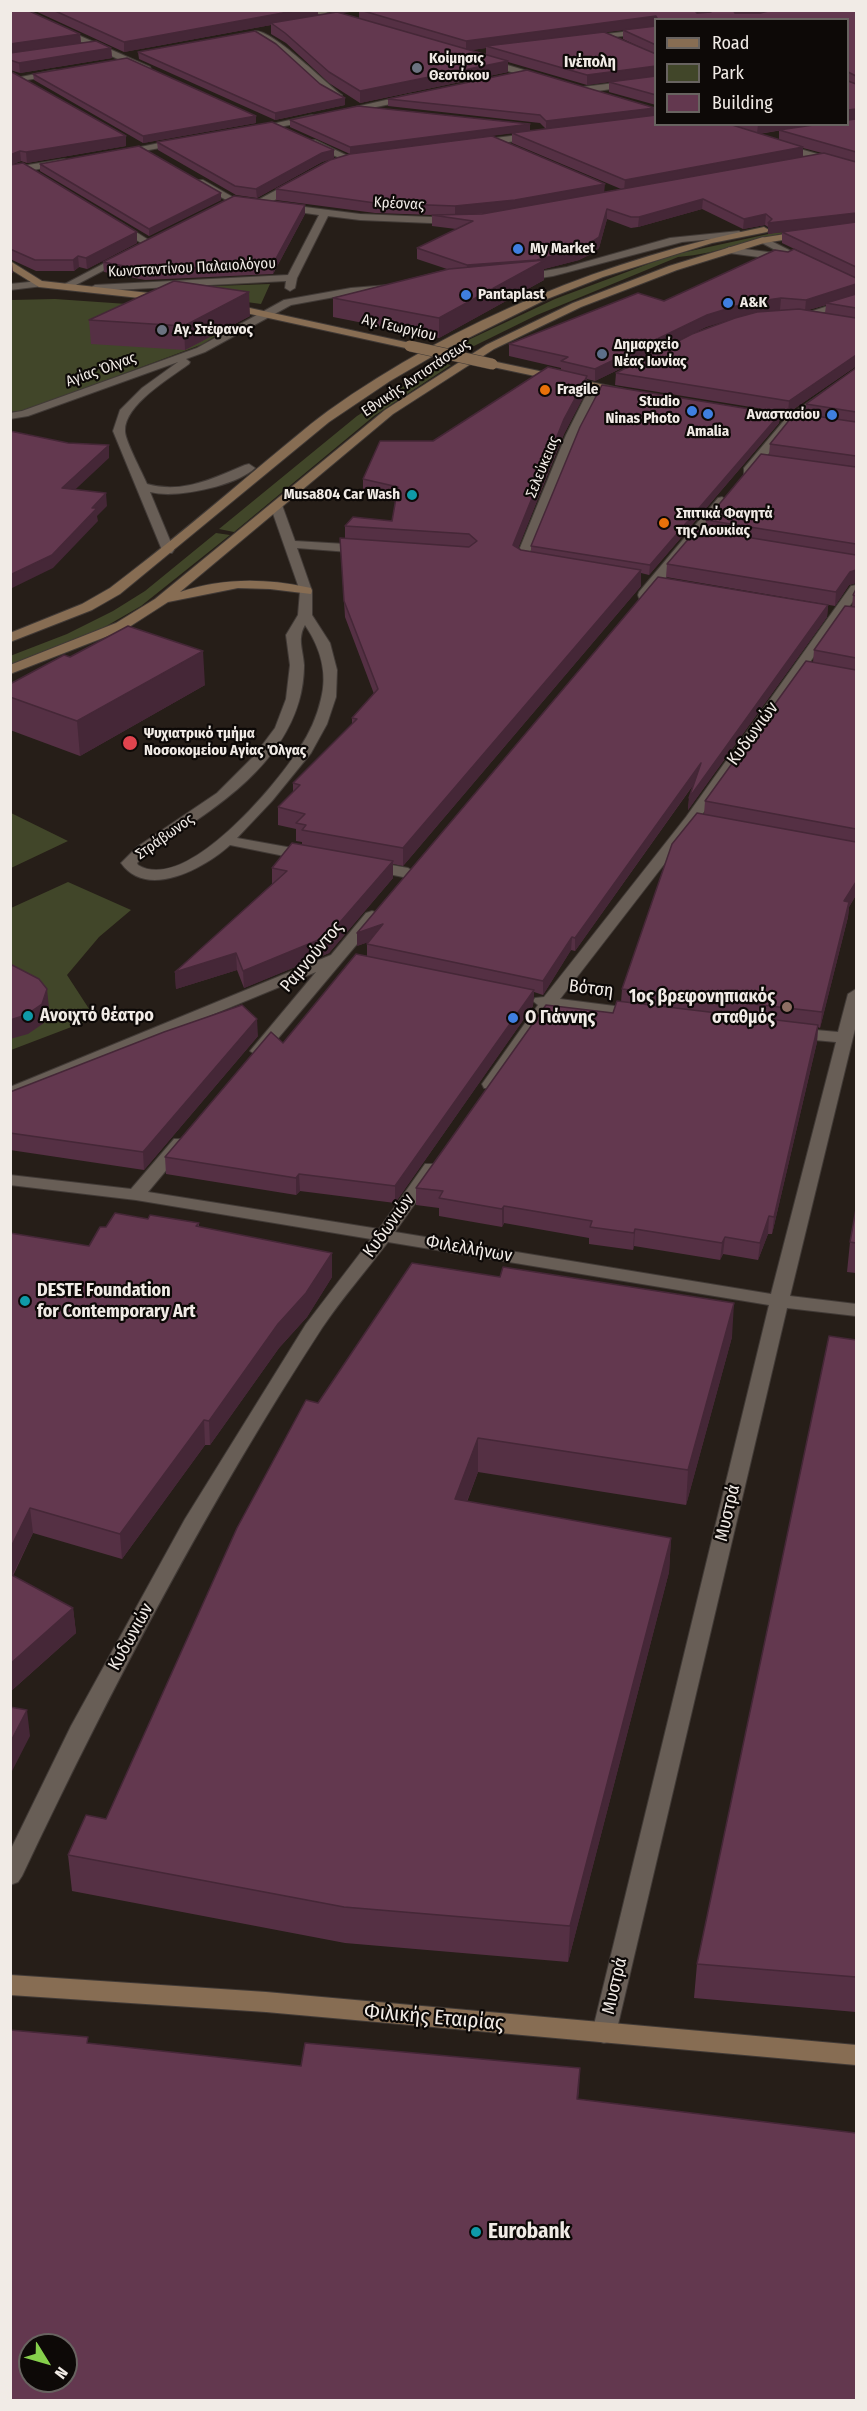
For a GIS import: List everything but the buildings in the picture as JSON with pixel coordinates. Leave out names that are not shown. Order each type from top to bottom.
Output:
[{"type":"main road","name":"Εθνικής Αντιστάσεως","points":[[10,638],[87,607],[115,591],[339,408],[419,359],[488,324],[586,281],[679,250],[739,234],[807,223]]},
{"type":"main road","name":"Εθνικής Αντιστάσεως","points":[[10,670],[121,626],[160,602],[388,412],[490,347],[586,301],[673,268],[763,240],[817,232]]},
{"type":"main road","points":[[10,264],[39,284],[68,285],[184,300]]},
{"type":"main road","name":"Αγ. Γεωργίου","points":[[218,304],[596,387],[640,394]]},
{"type":"main road","points":[[797,315],[826,320]]},
{"type":"main road","points":[[596,387],[609,379]]},
{"type":"main road","points":[[742,411],[856,430]]},
{"type":"main road","points":[[160,602],[191,592],[240,582],[281,585],[306,591]]},
{"type":"main road","name":"Φιλικής Εταιρίας","points":[[10,1985],[266,2002],[856,2055]]},
{"type":"street","points":[[310,10],[359,25]]},
{"type":"street","points":[[10,12],[34,14]]},
{"type":"street","points":[[314,22],[348,17]]},
{"type":"street","points":[[54,26],[158,74]]},
{"type":"street","points":[[577,40],[654,30]]},
{"type":"street","points":[[247,35],[270,31]]},
{"type":"street","points":[[258,33],[280,47],[325,87],[360,108],[384,112]]},
{"type":"street","points":[[605,36],[626,46]]},
{"type":"street","points":[[74,49],[96,46]]},
{"type":"street","points":[[486,51],[474,55],[548,80]]},
{"type":"street","points":[[104,64],[144,54]]},
{"type":"street","points":[[20,78],[61,72],[63,69]]},
{"type":"street","points":[[10,73],[31,85]]},
{"type":"street","points":[[503,78],[525,74]]},
{"type":"street","points":[[582,90],[654,80]]},
{"type":"street","points":[[571,87],[603,96]]},
{"type":"street","points":[[328,114],[426,94]]},
{"type":"street","points":[[253,116],[295,135]]},
{"type":"street","points":[[241,131],[317,117]]},
{"type":"street","points":[[472,144],[542,132],[520,126]]},
{"type":"street","points":[[123,138],[158,158]]},
{"type":"street","points":[[306,140],[349,159]]},
{"type":"street","points":[[107,155],[186,141]]},
{"type":"street","points":[[494,142],[516,151]]},
{"type":"street","points":[[766,142],[856,168]]},
{"type":"street","points":[[333,164],[360,158]]},
{"type":"street","points":[[10,159],[43,179]]},
{"type":"street","points":[[798,163],[822,159]]},
{"type":"street","points":[[10,171],[72,161]]},
{"type":"street","points":[[259,203],[307,176]]},
{"type":"street","points":[[195,179],[233,200]]},
{"type":"street","points":[[222,205],[233,200]]},
{"type":"street","name":"Κρέσνας","points":[[233,200],[325,213],[421,221],[467,221]]},
{"type":"street","points":[[288,302],[292,278],[325,213]]},
{"type":"street","points":[[110,219],[141,248]]},
{"type":"street","points":[[507,279],[562,271],[695,236],[739,234]]},
{"type":"street","points":[[68,285],[160,238]]},
{"type":"street","points":[[763,240],[820,268]]},
{"type":"street","points":[[729,250],[801,260]]},
{"type":"street","name":"Κωνσταντίνου Παλαιολόγου","points":[[95,288],[292,278]]},
{"type":"street","points":[[10,287],[39,284]]},
{"type":"street","name":"Αγίας Όλγας","points":[[168,550],[119,431],[124,412],[146,390],[201,350],[288,302],[351,291],[399,287]]},
{"type":"street","points":[[797,315],[856,300]]},
{"type":"street","name":"Αγίας Όλγας","points":[[10,416],[24,414],[201,350]]},
{"type":"street","points":[[743,477],[763,461],[791,419],[856,372]]},
{"type":"street","name":"Σελεύκειας","points":[[544,563],[521,560],[572,435],[596,387]]},
{"type":"street","points":[[142,486],[161,492],[189,491],[206,487],[249,468]]},
{"type":"street","points":[[632,608],[698,537],[728,494]]},
{"type":"street","name":"Στράβωνος","points":[[276,505],[306,591],[305,615],[293,635],[297,665],[293,699],[282,729],[260,759],[222,796],[185,824],[142,850],[129,863],[131,868],[140,873],[157,874],[184,869],[208,856],[226,840],[295,765],[320,728],[328,703],[329,662],[319,632],[305,615]]},
{"type":"street","points":[[289,543],[373,550]]},
{"type":"street","name":"Κυδωνιών","points":[[479,1100],[549,1003],[692,820],[806,668],[835,611],[856,589]]},
{"type":"street","points":[[835,611],[856,615]]},
{"type":"street","points":[[692,820],[708,823]]},
{"type":"street","points":[[226,840],[328,859]]},
{"type":"street","points":[[351,863],[408,873]]},
{"type":"street","name":"Ραμνούντος","points":[[251,1059],[379,907]]},
{"type":"street","points":[[10,1093],[336,958],[359,963]]},
{"type":"street","name":"Μυστρά","points":[[604,2033],[779,1301],[856,994]]},
{"type":"street","name":"Βότση","points":[[527,998],[549,1003],[653,1016]]},
{"type":"street","points":[[780,1031],[844,1038]]},
{"type":"street","points":[[136,1195],[189,1132]]},
{"type":"street","name":"Κυδωνιών","points":[[10,1876],[82,1726],[195,1519],[315,1324],[384,1235],[445,1148]]},
{"type":"street","name":"Φιλελλήνων","points":[[10,1180],[136,1195],[779,1301],[856,1310]]},
{"type":"green space","points":[[799,230],[709,252],[678,257],[537,315],[474,346],[462,343],[555,299],[672,255],[773,233]]},
{"type":"green space","points":[[270,284],[261,304],[161,290],[162,288]]},
{"type":"green space","points":[[55,299],[156,306],[246,317],[203,344],[27,410],[11,412],[11,300]]},
{"type":"green space","points":[[440,363],[451,365],[374,416],[234,532],[219,529],[357,416]]},
{"type":"green space","points":[[216,533],[230,535],[141,606],[96,632],[11,666],[10,656],[67,634],[113,611],[145,591]]},
{"type":"green space","points":[[11,813],[68,841],[11,868]]},
{"type":"green space","points":[[68,882],[131,910],[99,937],[67,975],[95,1018],[11,1050],[11,908]]},
{"type":"place","name":"Κοίμησις Θεοτόκου","points":[[417,68]]},
{"type":"place","name":"My Market","points":[[518,249]]},
{"type":"place","name":"Pantaplast","points":[[466,295]]},
{"type":"place","name":"A&K","points":[[728,303]]},
{"type":"place","name":"Αγ. Στέφανος","points":[[162,330]]},
{"type":"place","name":"Δημαρχείο Νέας Ιωνίας","points":[[602,354]]},
{"type":"place","name":"Fragile","points":[[545,390]]},
{"type":"place","name":"Studio Ninas Photo","points":[[692,411]]},
{"type":"place","name":"Amalia","points":[[708,414]]},
{"type":"place","name":"Αναστασίου","points":[[832,415]]},
{"type":"place","name":"Musa804 Car Wash","points":[[412,495]]},
{"type":"place","name":"Σπιτικά Φαγητά της Λουκίας","points":[[664,523]]},
{"type":"place","name":"Ψυχιατρικό τμήμα Νοσοκομείου Αγίας Όλγας","points":[[130,743]]},
{"type":"place","name":"1ος βρεφονηπιακός σταθμός","points":[[787,1007]]},
{"type":"place","name":"Ανοιχτό θέατρο","points":[[28,1016]]},
{"type":"place","name":"Ο Γιάννης","points":[[513,1018]]},
{"type":"place","name":"DESTE Foundation for Contemporary Art","points":[[25,1301]]},
{"type":"place","name":"Eurobank","points":[[476,2232]]},
{"type":"district","name":"Ινέπολη","points":[[590,63]]}]
